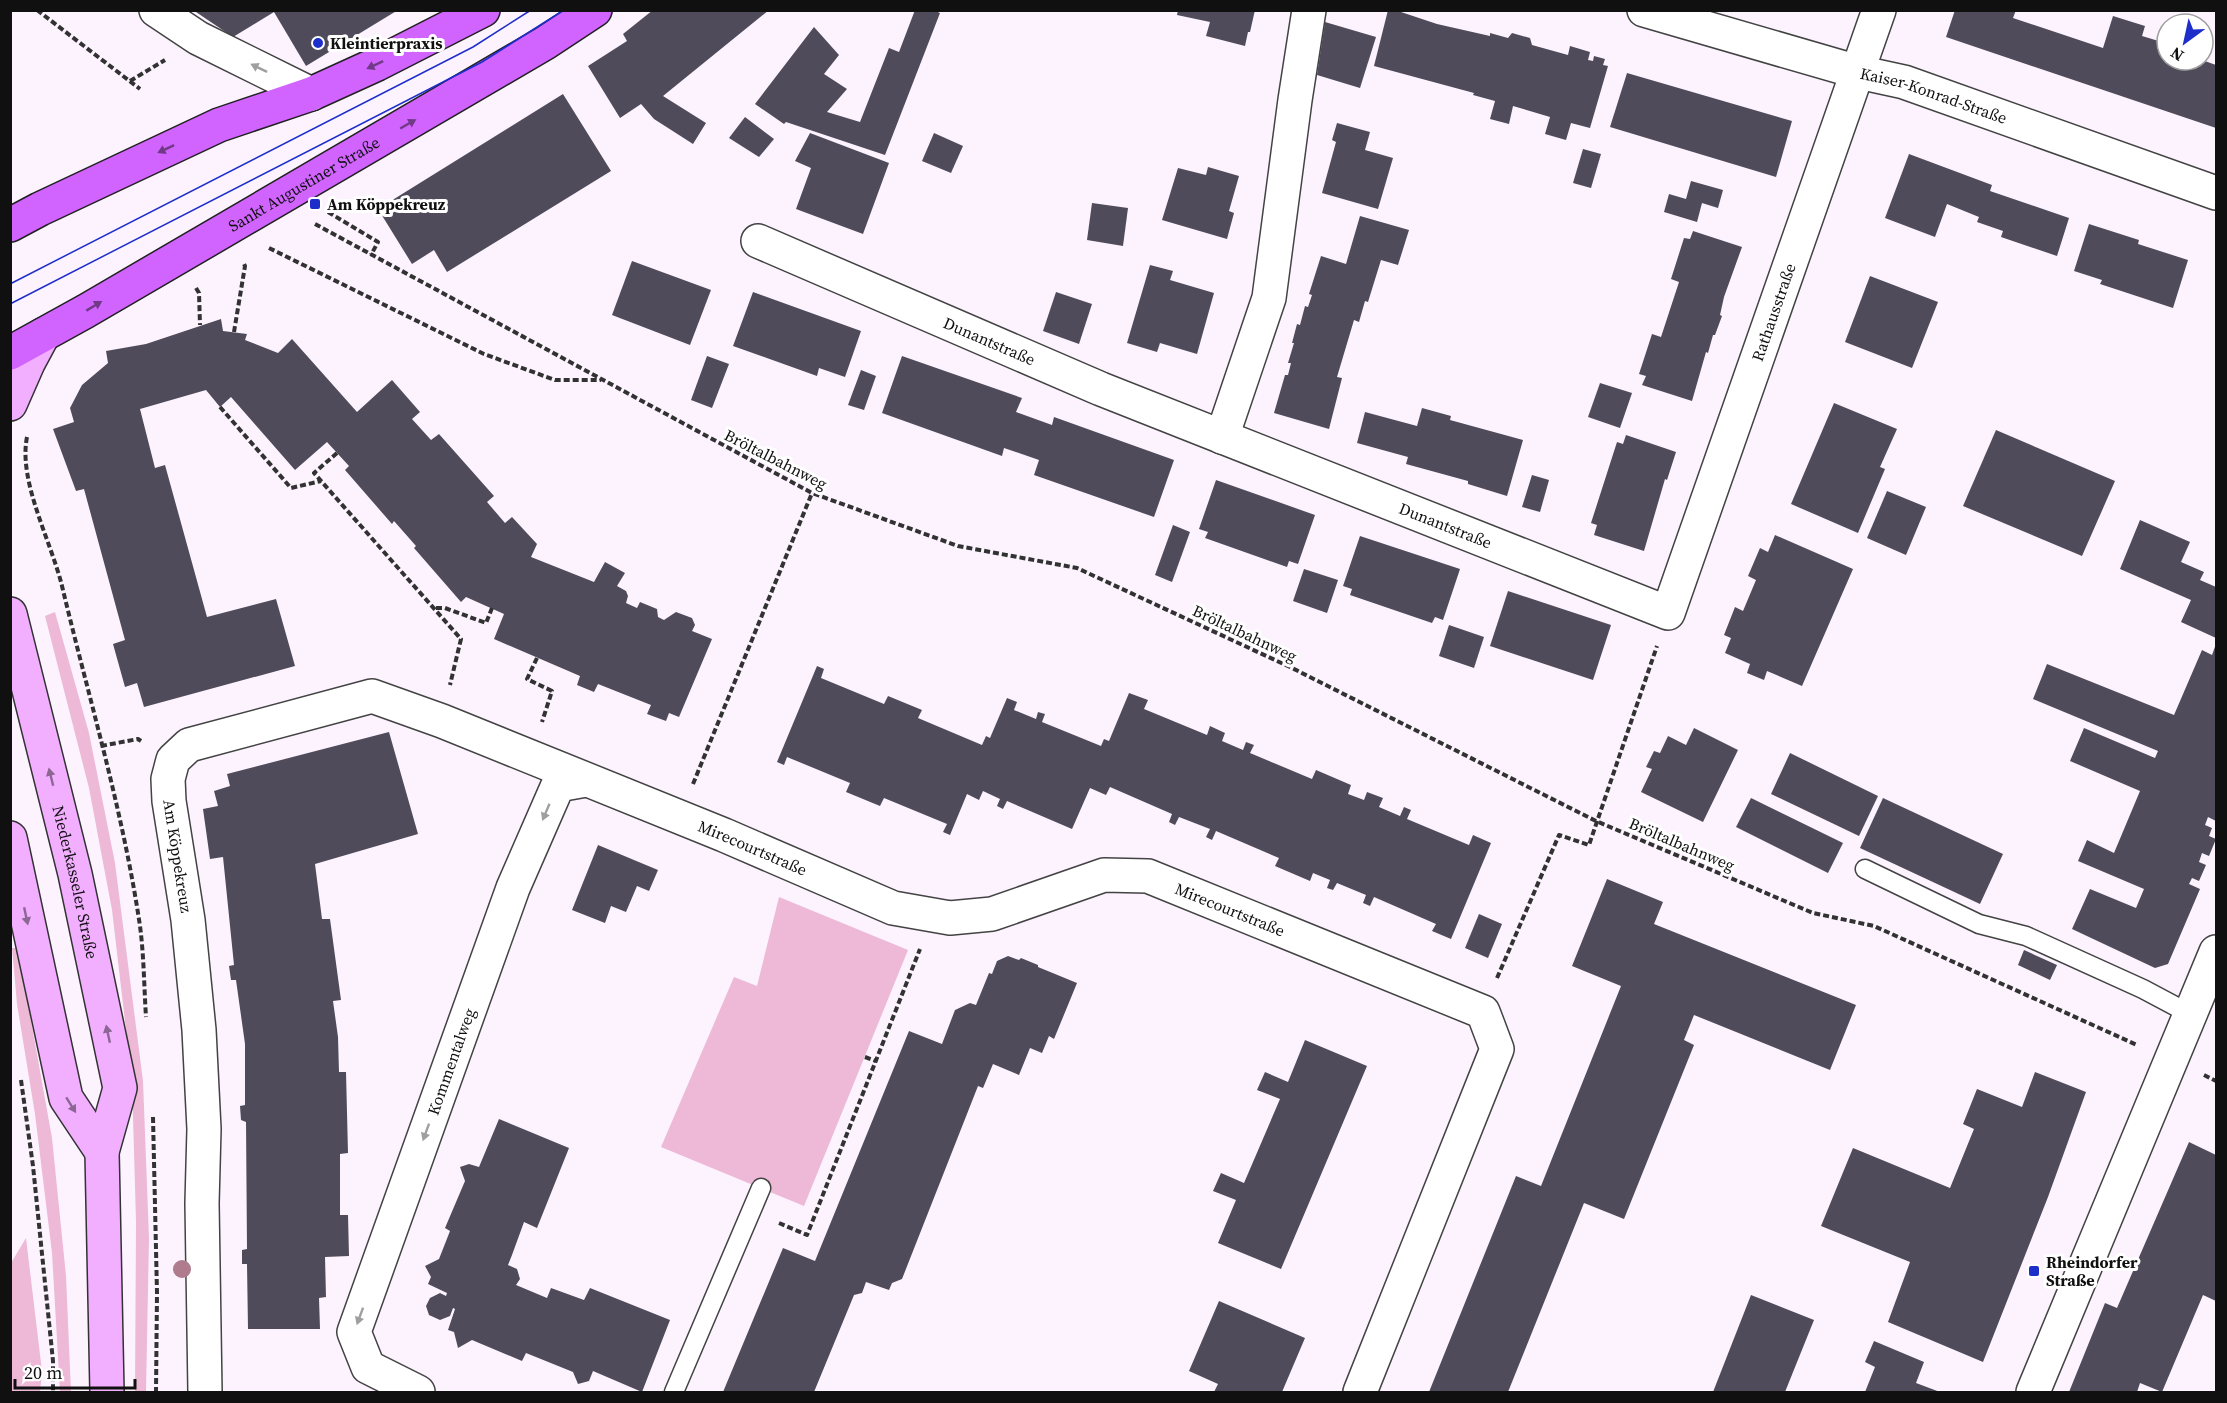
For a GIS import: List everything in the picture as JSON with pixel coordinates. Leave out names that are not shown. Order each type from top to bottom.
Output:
[{"type":"main road","points":[[10,225],[25,210],[219,125],[311,94],[377,64],[483,10]]},
{"type":"main road","name":"Sankt Augustiner Straße","points":[[10,353],[545,43],[595,10]]},
{"type":"main road","points":[[10,404],[43,335]]},
{"type":"main road","name":"Niederkasseler Straße","points":[[10,614],[75,874],[120,1088],[102,1152],[107,1392]]},
{"type":"main road","points":[[10,838],[66,1098],[102,1152]]},
{"type":"street","points":[[1222,437],[1269,298],[1309,10]]},
{"type":"street","name":"Kaiser-Konrad-Straße","points":[[1644,10],[1857,72],[1904,82],[2217,193]]},
{"type":"street","name":"Rathausstraße","points":[[1668,613],[1879,10]]},
{"type":"street","points":[[160,12],[198,38],[311,94]]},
{"type":"street","name":"Dunantstraße","points":[[758,241],[1101,389],[1668,613]]},
{"type":"street","name":"Am Köppekreuz","points":[[205,1392],[202,1203],[204,1118],[199,1030],[188,920],[169,801],[168,779],[173,759],[189,745],[372,696],[442,721],[586,780]]},
{"type":"street","name":"Mirecourtstraße","points":[[586,780],[680,817],[893,908],[950,918],[993,914],[1104,875],[1148,876],[1483,1012]]},
{"type":"street","name":"Kommentalweg","points":[[418,1392],[368,1367],[354,1332],[513,888],[558,785],[586,780]]},
{"type":"street","points":[[2033,1392],[2217,952]]},
{"type":"street","points":[[1360,1392],[1497,1049],[1483,1012]]},
{"type":"lane","points":[[1864,869],[1979,924],[2026,936],[2143,989],[2190,1014]]},
{"type":"lane","points":[[674,1392],[760,1188]]},
{"type":"path","points":[[37,10],[140,89]]},
{"type":"path","points":[[130,81],[150,70]]},
{"type":"path","points":[[338,218],[378,242],[370,255]]},
{"type":"path","name":"Bröltalbahnweg","points":[[315,224],[812,493],[958,546],[1077,568],[1290,667],[1596,821],[1813,913],[1874,926],[2170,1060]]},
{"type":"path","points":[[267,247],[484,354],[555,380],[602,380]]},
{"type":"path","points":[[234,332],[245,266],[241,260]]},
{"type":"path","points":[[192,281],[199,293],[200,325]]},
{"type":"path","points":[[220,407],[291,488],[321,481]]},
{"type":"path","points":[[337,453],[314,473],[461,639],[442,721]]},
{"type":"path","points":[[680,817],[812,493]]},
{"type":"path","points":[[435,608],[444,608],[486,623],[492,608]]},
{"type":"path","points":[[1483,1012],[1559,835],[1589,845],[1668,613]]},
{"type":"path","points":[[526,756],[543,721],[552,691],[527,679],[537,658]]},
{"type":"path","points":[[101,746],[138,739]]},
{"type":"path","points":[[751,1212],[807,1235],[933,915]]},
{"type":"path","points":[[865,1057],[876,1061]]},
{"type":"path","points":[[20,1076],[44,1269],[53,1361],[53,1392]]},
{"type":"shaded area","points":[[55,612],[89,733],[115,863],[143,1081],[149,1238],[146,1392],[135,1392],[136,1222],[132,1081],[112,910],[89,788],[45,616]]},
{"type":"shaded area","points":[[779,897],[908,950],[804,1206],[661,1147],[734,977],[757,986]]},
{"type":"shaded area","points":[[12,948],[18,948],[52,1138],[66,1276],[71,1392],[60,1392],[52,1253],[35,1114],[17,1004]]},
{"type":"shaded area","points":[[26,1238],[42,1371],[40,1392],[11,1392],[11,1263]]},
{"type":"building","points":[[193,10],[272,10],[274,12],[233,37]]},
{"type":"building","name":"Kleintierpraxis","points":[[275,10],[398,10],[306,66],[274,12]]},
{"type":"building","points":[[653,10],[769,10],[663,96],[706,123],[693,144],[654,119],[641,104],[620,118],[588,66],[627,41],[623,34]]},
{"type":"building","points":[[915,10],[933,10],[940,13],[885,155],[786,122],[784,124],[755,104],[814,27],[839,55],[824,74],[847,89],[827,112],[860,122],[889,48],[899,52]]},
{"type":"building","points":[[1178,10],[1255,10],[1245,46],[1206,36],[1210,22],[1177,15]]},
{"type":"building","points":[[1388,10],[1490,36],[1490,33],[1508,38],[1512,33],[1530,38],[1532,45],[1568,55],[1570,46],[1590,52],[1588,60],[1593,61],[1594,56],[1605,59],[1603,65],[1608,66],[1590,128],[1571,123],[1566,140],[1545,134],[1550,117],[1513,106],[1509,124],[1490,119],[1495,101],[1473,95],[1474,93],[1374,66]]},
{"type":"building","points":[[1955,10],[2016,10],[2013,18],[2103,48],[2113,16],[2145,26],[2142,36],[2155,40],[2155,72],[2215,72],[2216,65],[2216,128],[1946,37]]},
{"type":"building","points":[[1325,22],[1376,37],[1360,88],[1317,75]]},
{"type":"building","points":[[1627,73],[1792,121],[1776,177],[1610,127]]},
{"type":"building","points":[[563,94],[611,171],[447,272],[434,250],[412,264],[378,209]]},
{"type":"building","points":[[745,117],[774,139],[759,157],[729,138]]},
{"type":"building","points":[[1337,123],[1370,132],[1365,150],[1393,158],[1378,209],[1322,193],[1336,142],[1332,140]]},
{"type":"building","points":[[810,133],[889,163],[863,234],[796,209],[811,168],[795,161]]},
{"type":"building","points":[[934,133],[963,146],[951,173],[922,161]]},
{"type":"building","points":[[1583,149],[1601,154],[1591,188],[1573,183]]},
{"type":"building","points":[[1909,154],[1992,185],[1990,191],[2069,218],[2057,256],[2001,237],[2003,231],[1977,222],[1979,217],[1947,204],[1935,237],[1885,218]]},
{"type":"building","points":[[1208,167],[1239,176],[1229,211],[1234,213],[1227,239],[1162,220],[1178,168],[1206,175]]},
{"type":"building","points":[[1691,181],[1723,190],[1718,208],[1702,203],[1697,222],[1664,212],[1669,194],[1686,199]]},
{"type":"building","points":[[1092,203],[1128,208],[1123,246],[1087,240]]},
{"type":"building","points":[[1360,216],[1409,230],[1398,265],[1381,260],[1359,322],[1354,320],[1337,377],[1342,378],[1329,429],[1274,413],[1285,375],[1288,375],[1291,363],[1288,363],[1297,324],[1300,325],[1305,306],[1308,307],[1312,295],[1309,294],[1321,256],[1346,264]]},
{"type":"building","points":[[2089,224],[2139,240],[2138,244],[2188,260],[2173,308],[2100,284],[2102,280],[2074,271]]},
{"type":"building","points":[[1693,231],[1742,247],[1724,297],[1720,315],[1722,316],[1708,353],[1706,352],[1692,401],[1642,385],[1646,376],[1639,374],[1652,334],[1661,337],[1679,282],[1671,279],[1684,238],[1690,239]]},
{"type":"building","points":[[632,261],[711,290],[690,345],[612,315]]},
{"type":"building","points":[[1150,265],[1173,271],[1170,280],[1214,293],[1197,354],[1160,343],[1157,352],[1127,343]]},
{"type":"building","points":[[1870,276],[1938,302],[1912,368],[1845,342]]},
{"type":"building","points":[[753,292],[861,331],[845,377],[819,368],[817,376],[733,346]]},
{"type":"building","points":[[1056,292],[1092,304],[1079,344],[1043,331]]},
{"type":"building","points":[[221,319],[223,331],[247,334],[245,340],[278,353],[292,339],[357,412],[392,380],[420,412],[412,419],[431,440],[439,434],[494,496],[487,502],[505,523],[512,517],[537,544],[531,557],[594,582],[605,562],[625,573],[617,586],[626,591],[628,596],[626,603],[637,608],[640,602],[657,609],[658,617],[664,620],[676,612],[692,618],[695,625],[692,631],[712,639],[679,717],[669,713],[666,721],[647,714],[651,705],[598,684],[594,692],[577,685],[580,676],[494,639],[504,614],[466,597],[461,602],[414,548],[416,546],[394,521],[392,524],[345,470],[349,466],[327,442],[295,470],[231,397],[220,407],[206,390],[140,409],[155,468],[165,465],[207,617],[276,599],[295,666],[144,707],[137,683],[125,687],[113,644],[125,640],[84,489],[76,491],[53,429],[74,422],[70,408],[82,385],[108,363],[106,351],[146,344]]},
{"type":"building","points":[[707,356],[729,364],[712,408],[691,400]]},
{"type":"building","points":[[902,356],[1022,398],[1016,412],[1052,425],[1054,417],[1174,460],[1154,517],[1034,475],[1039,460],[1004,448],[1002,456],[882,413]]},
{"type":"building","points":[[861,370],[876,376],[864,410],[848,405]]},
{"type":"building","points":[[1600,383],[1632,393],[1620,428],[1588,417]]},
{"type":"building","points":[[1834,403],[1897,429],[1880,467],[1885,469],[1858,533],[1791,504]]},
{"type":"building","points":[[1422,408],[1451,416],[1450,420],[1523,440],[1507,496],[1468,484],[1468,481],[1406,464],[1408,457],[1357,443],[1365,412],[1417,426]]},
{"type":"building","points":[[1996,430],[2115,481],[2082,556],[1963,506]]},
{"type":"building","points":[[1626,435],[1676,452],[1667,480],[1665,479],[1644,551],[1594,535],[1597,525],[1591,523],[1617,442],[1623,444]]},
{"type":"building","points":[[1532,475],[1549,480],[1540,512],[1522,507]]},
{"type":"building","points":[[1216,480],[1315,515],[1298,564],[1289,561],[1287,567],[1205,538],[1208,532],[1199,529]]},
{"type":"building","points":[[1887,491],[1926,507],[1906,555],[1867,538]]},
{"type":"building","points":[[2140,520],[2190,542],[2181,562],[2204,572],[2200,580],[2216,587],[2216,638],[2181,622],[2191,600],[2120,569]]},
{"type":"building","points":[[1173,525],[1190,532],[1172,582],[1155,575]]},
{"type":"building","points":[[1775,535],[1853,569],[1802,686],[1767,671],[1764,680],[1747,673],[1750,664],[1725,653],[1731,638],[1724,635],[1735,607],[1743,611],[1756,580],[1748,576],[1760,548],[1768,552]]},
{"type":"building","points":[[1360,536],[1460,569],[1443,620],[1435,617],[1432,623],[1350,595],[1352,589],[1343,586]]},
{"type":"building","points":[[1304,569],[1338,580],[1327,613],[1293,601]]},
{"type":"building","points":[[1508,591],[1611,625],[1593,680],[1490,646]]},
{"type":"building","points":[[1449,625],[1484,637],[1474,668],[1439,656]]},
{"type":"building","points":[[2216,644],[2216,821],[2208,817],[2205,825],[2212,828],[2209,836],[2216,839],[2209,856],[2202,853],[2199,862],[2206,865],[2199,881],[2192,878],[2189,884],[2200,889],[2168,964],[2155,968],[2072,929],[2090,889],[2136,908],[2144,889],[2078,861],[2087,840],[2114,853],[2140,791],[2070,761],[2084,728],[2155,758],[2158,751],[2033,699],[2047,664],[2174,715],[2202,650],[2212,655]]},
{"type":"building","points":[[817,666],[824,669],[821,678],[884,704],[888,696],[922,710],[918,718],[982,745],[986,736],[990,738],[1007,698],[1017,702],[1014,710],[1036,719],[1038,712],[1045,714],[1042,722],[1101,746],[1104,739],[1109,741],[1129,693],[1148,700],[1144,709],[1207,735],[1210,726],[1225,733],[1222,741],[1243,750],[1246,742],[1254,745],[1250,753],[1312,779],[1316,770],[1351,785],[1348,794],[1364,800],[1367,792],[1383,798],[1379,807],[1400,816],[1404,807],[1411,810],[1407,819],[1469,845],[1473,835],[1491,843],[1451,939],[1432,931],[1436,924],[1374,897],[1370,906],[1363,903],[1366,895],[1337,883],[1333,890],[1327,888],[1330,880],[1313,873],[1310,881],[1275,866],[1279,858],[1216,831],[1212,840],[1206,837],[1210,829],[1179,817],[1175,825],[1169,822],[1172,814],[1110,787],[1106,795],[1090,788],[1072,829],[1007,801],[1003,809],[997,806],[1000,799],[983,791],[979,800],[967,794],[950,835],[943,832],[947,824],[884,798],[880,806],[846,792],[850,783],[787,757],[784,765],[777,762]]},
{"type":"building","points":[[1694,728],[1738,750],[1703,822],[1641,792],[1652,769],[1646,767],[1654,751],[1660,753],[1668,736],[1686,745]]},
{"type":"building","points":[[389,732],[418,834],[315,864],[322,919],[330,919],[341,1000],[333,1001],[338,1037],[339,1072],[346,1072],[348,1153],[340,1154],[340,1215],[348,1215],[349,1256],[325,1257],[326,1297],[319,1298],[320,1329],[248,1329],[247,1264],[242,1264],[242,1250],[247,1249],[246,1122],[241,1120],[240,1106],[245,1105],[245,1044],[236,980],[231,980],[229,966],[234,965],[223,857],[210,859],[203,809],[218,806],[214,791],[230,786],[227,774]]},
{"type":"building","points":[[1790,753],[1878,796],[1859,836],[1771,794]]},
{"type":"building","points":[[1751,798],[1843,843],[1828,873],[1736,827]]},
{"type":"building","points":[[1883,798],[2003,854],[1980,904],[1860,848]]},
{"type":"building","points":[[598,845],[658,870],[649,891],[637,886],[626,912],[611,906],[605,923],[572,910]]},
{"type":"building","points":[[1607,879],[1663,902],[1654,924],[1856,1005],[1830,1070],[1694,1015],[1684,1040],[1694,1045],[1624,1219],[1584,1203],[1508,1392],[1429,1392],[1516,1176],[1541,1186],[1621,986],[1572,966]]},
{"type":"building","points":[[1479,914],[1502,924],[1488,958],[1465,948]]},
{"type":"building","points":[[2024,950],[2057,965],[2050,980],[2018,965]]},
{"type":"building","points":[[1008,956],[1019,960],[1021,958],[1077,983],[1054,1039],[1049,1036],[1042,1053],[1030,1048],[1019,1075],[993,1064],[983,1088],[978,1086],[902,1279],[892,1283],[889,1290],[866,1282],[862,1293],[854,1295],[814,1392],[723,1392],[783,1248],[815,1261],[909,1031],[942,1044],[955,1010],[970,1003],[976,1005],[989,973],[992,974],[997,961]]},
{"type":"building","points":[[1305,1040],[1367,1066],[1281,1269],[1218,1243],[1236,1200],[1213,1191],[1221,1173],[1244,1183],[1280,1099],[1257,1090],[1265,1072],[1288,1082]]},
{"type":"building","points":[[2035,1072],[2086,1092],[2048,1197],[1983,1362],[1888,1322],[1910,1262],[1821,1226],[1853,1148],[1950,1188],[1974,1129],[1963,1124],[1977,1089],[2022,1107]]},
{"type":"building","points":[[499,1119],[569,1148],[537,1228],[524,1222],[508,1265],[517,1269],[520,1279],[516,1285],[547,1298],[551,1288],[584,1300],[590,1288],[670,1320],[642,1392],[593,1371],[589,1381],[578,1384],[573,1372],[526,1353],[522,1361],[472,1340],[458,1348],[454,1332],[448,1330],[455,1309],[453,1308],[450,1316],[440,1320],[429,1315],[426,1306],[430,1298],[440,1293],[446,1296],[447,1293],[428,1284],[431,1277],[425,1266],[439,1259],[450,1231],[445,1228],[465,1181],[460,1167],[469,1164],[479,1167]]},
{"type":"building","points":[[2189,1142],[2216,1155],[2216,1301],[2203,1295],[2162,1392],[2140,1383],[2137,1392],[2069,1392],[2105,1303],[2117,1308]]},
{"type":"building","points":[[1751,1295],[1814,1320],[1785,1392],[1713,1392]]},
{"type":"building","points":[[1219,1301],[1305,1338],[1282,1392],[1214,1392],[1218,1384],[1189,1371]]},
{"type":"building","points":[[1874,1341],[1924,1362],[1916,1383],[1940,1392],[1865,1392],[1875,1367],[1865,1362]]},
{"type":"tram line","points":[[10,284],[473,47],[531,10]]},
{"type":"tram line","points":[[10,304],[482,62],[564,10]]},
{"type":"place","name":"Kleintierpraxis","points":[[318,43]]},
{"type":"place","name":"Am Köppekreuz","points":[[315,204]]},
{"type":"place","name":"Rheindorfer Straße","points":[[2034,1271]]}]
